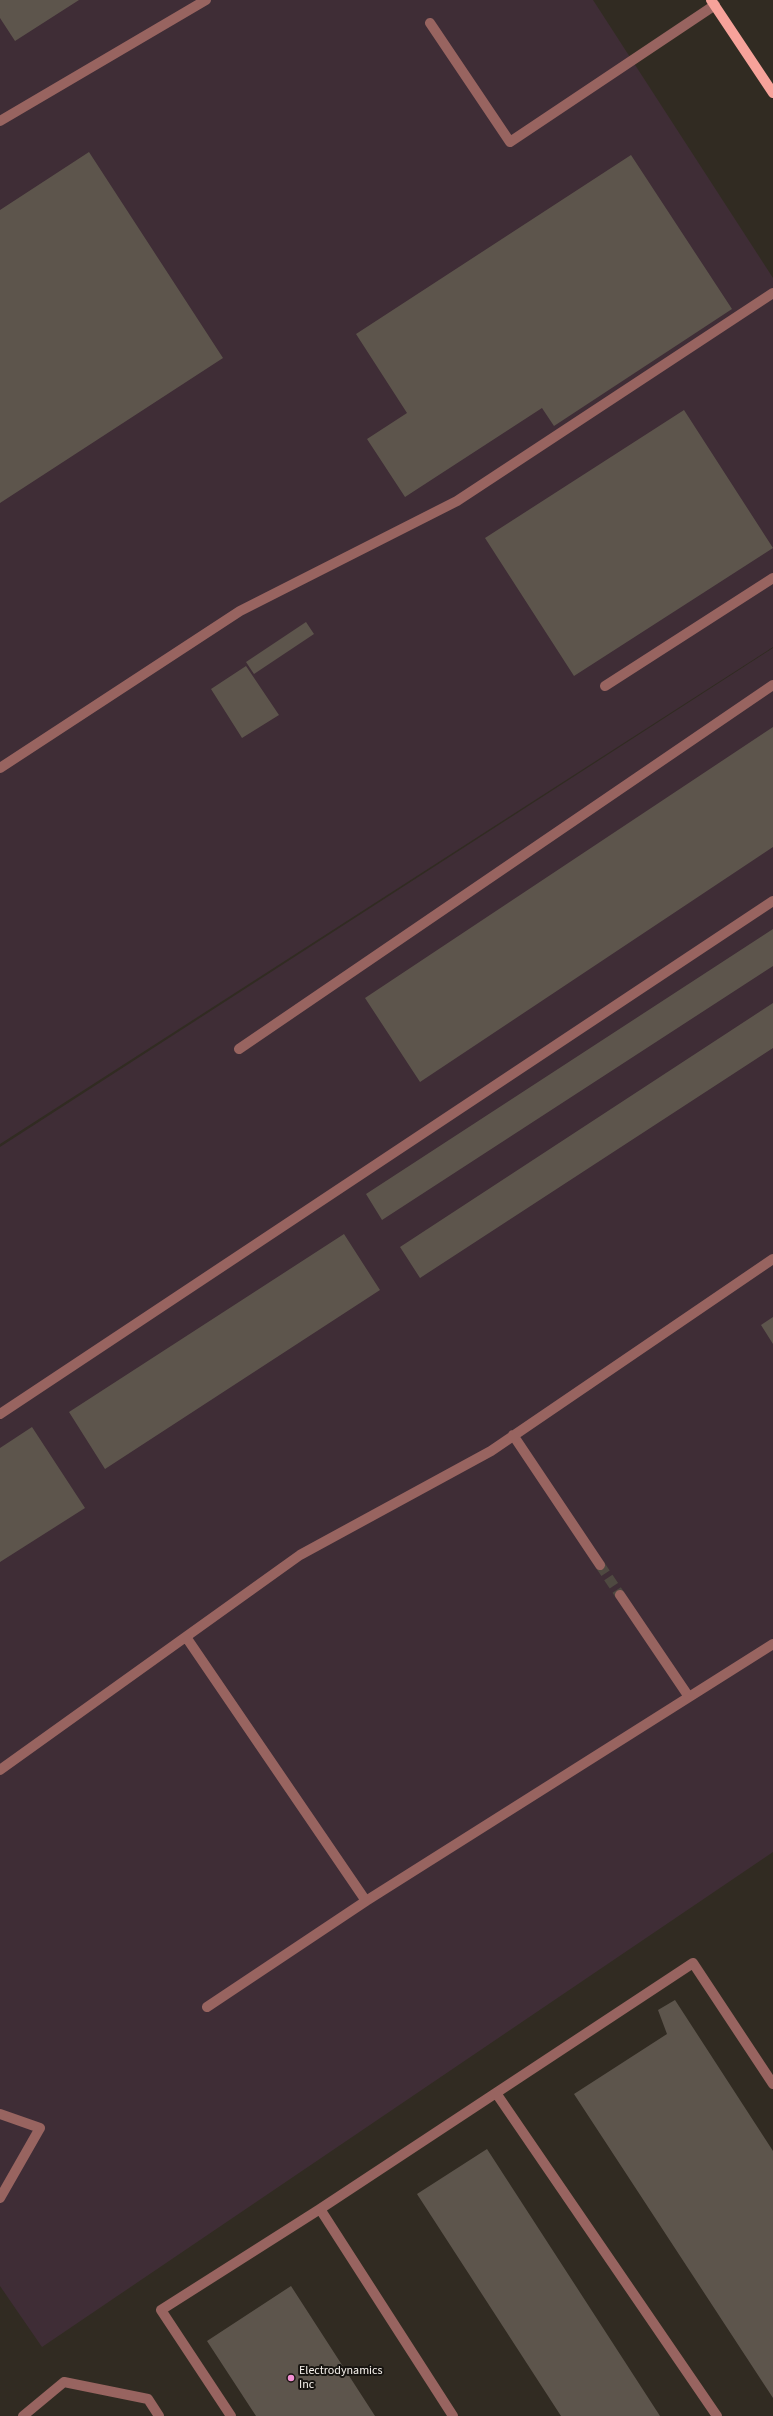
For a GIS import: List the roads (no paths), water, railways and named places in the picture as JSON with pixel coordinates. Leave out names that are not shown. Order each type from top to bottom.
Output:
[{"type":"main road","points":[[713,3],[773,93]]},
{"type":"lane","points":[[0,121],[206,0]]},
{"type":"lane","points":[[430,23],[510,142],[713,3]]},
{"type":"lane","points":[[0,768],[240,611],[457,501],[773,294]]},
{"type":"lane","points":[[605,686],[773,578]]},
{"type":"lane","points":[[239,1049],[773,685]]},
{"type":"lane","points":[[0,1414],[773,901]]},
{"type":"lane","points":[[0,1770],[300,1555],[490,1451],[773,1259]]},
{"type":"lane","points":[[513,1435],[600,1565]]},
{"type":"lane","points":[[620,1595],[689,1697]]},
{"type":"lane","points":[[186,1637],[366,1901]]},
{"type":"lane","points":[[207,2007],[366,1901],[773,1644]]},
{"type":"lane","points":[[231,2416],[161,2310],[320,2209],[693,1964],[773,2084]]},
{"type":"lane","points":[[496,2093],[717,2416]]},
{"type":"lane","points":[[0,2114],[40,2128],[0,2198]]},
{"type":"lane","points":[[320,2209],[454,2416]]},
{"type":"lane","points":[[22,2416],[64,2382],[148,2399],[159,2416]]},
{"type":"tunnel","points":[[600,1565],[620,1595]]},
{"type":"place","name":"Electrodynamics Inc","points":[[291,2378]]}]
